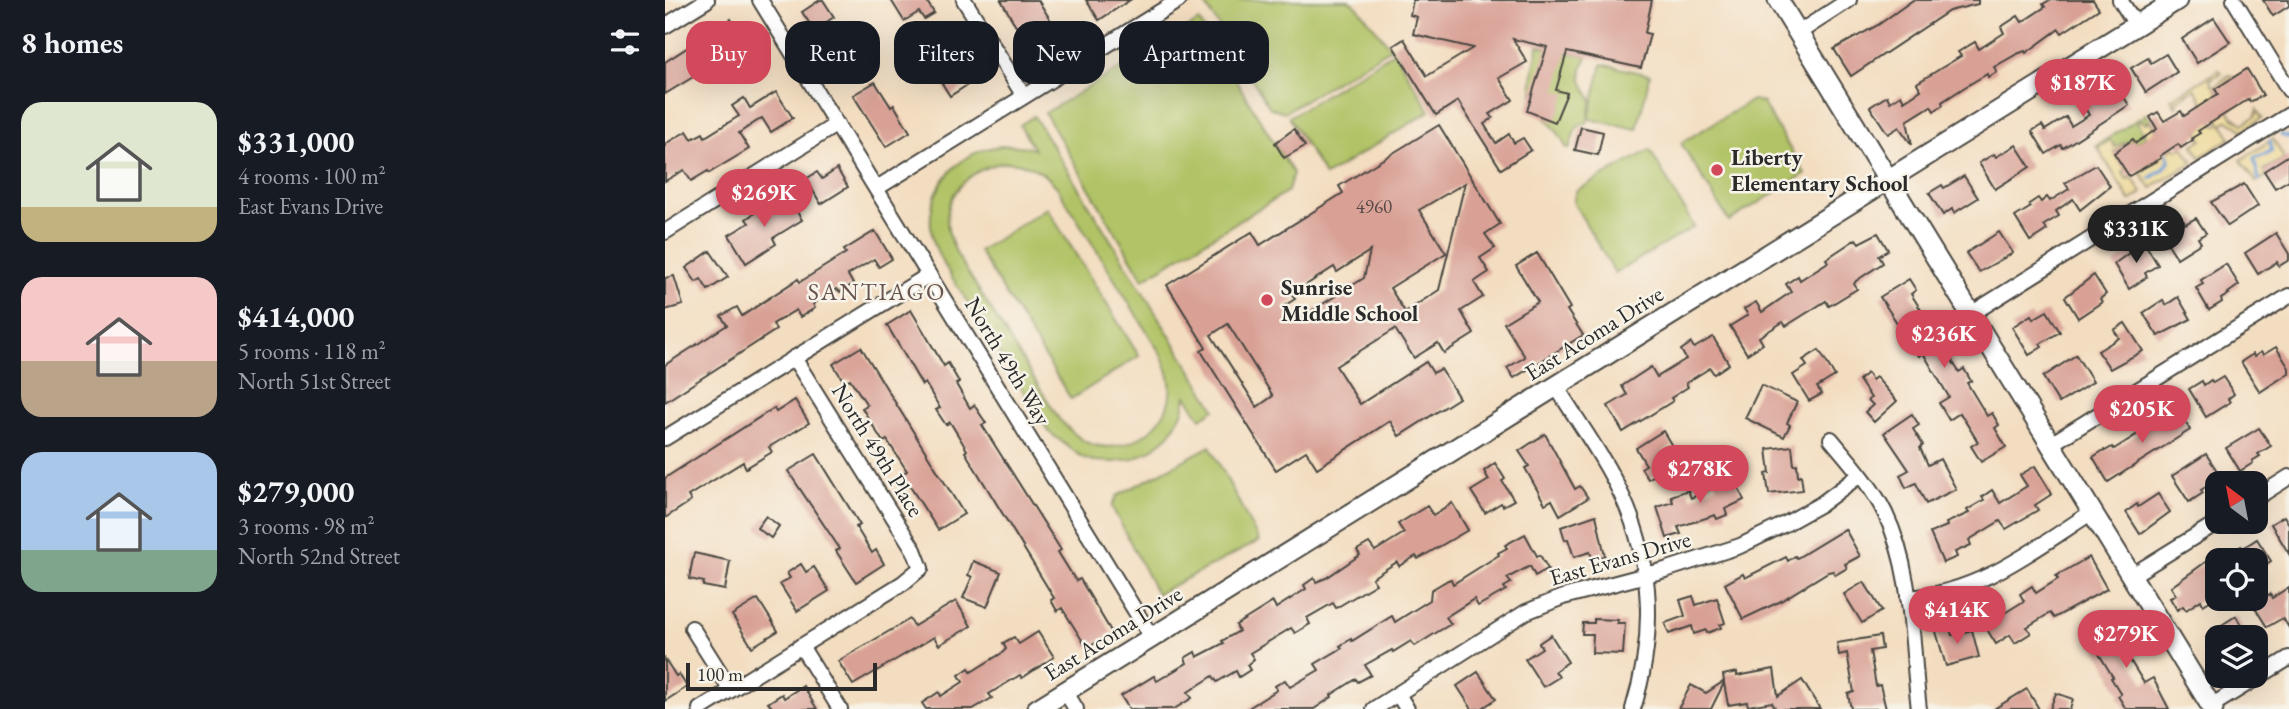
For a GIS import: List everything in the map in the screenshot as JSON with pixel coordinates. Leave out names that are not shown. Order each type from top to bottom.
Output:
[{"type":"street","points":[[665,26],[707,0]]},
{"type":"street","name":"North 49th Way","points":[[760,0],[1152,638]]},
{"type":"street","points":[[964,0],[1024,96]]},
{"type":"street","points":[[1778,0],[2212,708],[2289,657]]},
{"type":"street","points":[[1798,33],[1849,0]]},
{"type":"street","points":[[2120,0],[2137,26]]},
{"type":"street","name":"East Acoma Drive","points":[[1037,709],[2178,0]]},
{"type":"street","points":[[2234,0],[2289,90]]},
{"type":"street","points":[[877,188],[1172,2]]},
{"type":"street","points":[[1971,314],[2289,115]]},
{"type":"street","points":[[665,232],[837,124]]},
{"type":"street","points":[[665,438],[929,275]]},
{"type":"street","points":[[2051,444],[2289,296]]},
{"type":"street","name":"North 49th Place","points":[[794,358],[914,550],[921,568],[903,583],[801,646]]},
{"type":"street","points":[[1556,386],[1622,495],[1634,527],[1649,614],[1644,671],[1633,709]]},
{"type":"street","points":[[1831,439],[1860,475],[1884,512],[1902,557],[1919,709]]},
{"type":"street","name":"East Evans Drive","points":[[1374,709],[1526,612],[1563,597],[1740,546],[1821,504],[1860,475]]},
{"type":"street","points":[[2268,490],[2289,477]]},
{"type":"street","points":[[1908,598],[1942,594],[1986,579],[2092,513]]},
{"type":"street","points":[[2131,576],[2205,530]]},
{"type":"street","points":[[692,628],[731,690]]},
{"type":"street","points":[[700,709],[801,646],[840,709]]},
{"type":"street","points":[[1065,691],[1076,709]]},
{"type":"street","points":[[1398,694],[1407,709]]},
{"type":"green space","points":[[1214,0],[1349,0],[1391,48],[1285,112],[1270,108],[1255,84],[1269,84],[1269,21],[1216,21],[1205,4]]},
{"type":"green space","points":[[1538,46],[1587,56],[1582,69],[1582,79],[1592,100],[1587,123],[1577,128],[1570,148],[1566,148],[1559,134],[1539,110],[1533,96],[1532,78]]},
{"type":"green space","points":[[1394,52],[1430,111],[1325,176],[1289,117]]},
{"type":"green space","points":[[1602,64],[1650,75],[1637,129],[1589,119]]},
{"type":"green space","points":[[1119,69],[1119,84],[1238,84],[1293,173],[1288,191],[1143,279],[1045,113],[1094,84],[1105,84],[1105,77]]},
{"type":"green space","points":[[1752,100],[1762,102],[1805,174],[1729,221],[1681,143]]},
{"type":"green space","points":[[2146,114],[2150,121],[2145,123],[2147,136],[2136,143],[2133,140],[2115,147],[2110,140],[2098,148],[2096,146]]},
{"type":"green space","points":[[1034,116],[1215,409],[1201,418],[1186,396],[1183,411],[1167,437],[1150,451],[1133,459],[1093,461],[1082,457],[1049,432],[943,263],[933,239],[931,215],[936,194],[948,174],[964,159],[985,149],[1008,146],[1034,149],[1020,125]],"holes":[[[1016,163],[1035,169],[1057,187],[1162,356],[1170,382],[1170,398],[1155,425],[1129,443],[1099,446],[1084,441],[1059,419],[957,255],[948,229],[950,203],[956,192],[963,183],[984,169],[996,164]]]},
{"type":"green space","points":[[1650,150],[1694,227],[1615,273],[1573,202],[1576,191]]},
{"type":"green space","points":[[1047,208],[1139,356],[1071,399],[979,251]]},
{"type":"green space","points":[[1210,446],[1259,541],[1157,594],[1112,507],[1117,496]]},
{"type":"sand","points":[[2219,70],[2222,73],[2210,79],[2212,85],[2215,86],[2229,75],[2234,77],[2215,89],[2232,116],[2243,124],[2256,116],[2257,110],[2262,118],[2243,130],[2228,120],[2222,124],[2231,138],[2200,157],[2193,145],[2202,140],[2198,131],[2212,120],[2216,126],[2221,123],[2208,103],[2204,105],[2195,89],[2177,100],[2176,106],[2171,99]]},
{"type":"sand","points":[[2143,120],[2145,123],[2150,121],[2169,150],[2183,147],[2193,162],[2151,188],[2140,172],[2161,159],[2137,123]]},
{"type":"sand","points":[[2273,139],[2283,159],[2264,170],[2267,176],[2256,182],[2241,160]]},
{"type":"sand","points":[[2110,140],[2115,147],[2124,143],[2125,145],[2114,152],[2126,171],[2123,173],[2127,179],[2132,177],[2142,193],[2130,201],[2098,148]]},
{"type":"building","points":[[823,0],[834,17],[828,21],[808,21],[802,12]]},
{"type":"building","points":[[891,0],[926,0],[934,13],[924,19],[919,12],[904,21]]},
{"type":"building","points":[[1001,0],[1038,0],[1051,21],[1013,21]]},
{"type":"building","points":[[1086,0],[1130,0],[1099,20]]},
{"type":"building","points":[[1413,0],[1652,0],[1645,33],[1650,34],[1641,68],[1567,52],[1556,90],[1567,93],[1555,122],[1527,111],[1547,47],[1513,39],[1527,62],[1499,78],[1513,100],[1490,114],[1493,118],[1484,124],[1496,143],[1509,134],[1514,143],[1523,138],[1531,150],[1501,169],[1458,101],[1436,115],[1393,46],[1404,39],[1427,76],[1473,48],[1413,34],[1417,17],[1410,15]]},
{"type":"building","points":[[1913,0],[1978,0],[1978,4],[1949,11],[1851,76],[1834,49],[1878,25]]},
{"type":"building","points":[[2050,0],[2093,0],[2099,9],[2062,33],[2059,29],[2026,53],[2017,54],[1994,67],[1997,72],[1988,77],[1987,74],[1965,87],[1942,102],[1943,105],[1934,111],[1931,106],[1907,121],[1912,145],[1899,127],[1888,134],[1870,107],[1887,96],[1890,102],[1901,95],[1904,101],[1921,90],[1917,83],[1961,56],[1958,52],[1975,42],[1979,49],[2004,33],[2001,27],[2018,16],[2022,22],[2045,7],[2043,4]]},
{"type":"building","points":[[2263,0],[2289,0],[2289,6],[2273,16]]},
{"type":"building","points":[[2214,18],[2230,42],[2197,63],[2182,39]]},
{"type":"building","points":[[686,48],[686,81],[665,94],[665,62]]},
{"type":"building","points":[[2166,54],[2177,72],[2146,92],[2131,68],[2148,58],[2151,63]]},
{"type":"building","points":[[2247,69],[2263,95],[2250,102],[2249,99],[2198,131],[2200,133],[2181,148],[2178,144],[2160,156],[2161,158],[2129,176],[2114,153],[2133,139],[2136,143],[2157,129],[2150,117],[2158,112],[2164,121],[2181,111],[2184,116],[2218,94],[2215,89]]},
{"type":"building","points":[[2114,82],[2129,105],[2063,148],[2061,145],[2046,154],[2032,131],[2042,125],[2045,130],[2066,117],[2071,126],[2089,115],[2080,100],[2093,92],[2094,95]]},
{"type":"building","points":[[876,84],[891,107],[894,105],[910,132],[886,147],[853,95]]},
{"type":"building","points":[[942,84],[969,84],[950,96]]},
{"type":"building","points":[[776,92],[793,118],[771,132],[762,118],[739,133],[749,149],[691,181],[684,170],[665,181],[665,144],[687,131],[692,139],[703,133],[705,137],[739,116],[732,106],[744,98],[750,108]]},
{"type":"building","points":[[1439,125],[1500,224],[1485,234],[1495,248],[1480,258],[1489,272],[1474,282],[1483,297],[1461,311],[1474,334],[1444,353],[1438,343],[1414,358],[1395,329],[1336,366],[1360,404],[1426,362],[1433,373],[1441,369],[1459,398],[1399,436],[1390,421],[1317,468],[1306,451],[1276,470],[1201,351],[1206,348],[1167,285],[1252,232],[1260,245],[1343,193],[1339,186]],"holes":[[[1465,183],[1439,290],[1405,312],[1390,288],[1446,253],[1419,210]],[[1370,251],[1364,278],[1294,322],[1284,306],[1295,299],[1292,294],[1334,267],[1337,272]],[[1228,324],[1273,396],[1257,407],[1211,335]]]},
{"type":"building","points":[[1581,127],[1603,132],[1598,155],[1575,150]]},
{"type":"building","points":[[1294,129],[1305,146],[1284,158],[1275,143]]},
{"type":"building","points":[[2016,145],[2030,167],[1995,189],[1979,163]]},
{"type":"building","points":[[2289,155],[2289,180],[2275,188],[2264,171]]},
{"type":"building","points":[[2096,165],[2110,186],[2080,210],[2073,199],[2056,211],[2059,216],[2044,225],[2047,230],[2030,241],[2015,217],[2031,207],[2029,204],[2038,198],[2041,202],[2047,197],[2050,201],[2069,189],[2065,183]]},
{"type":"building","points":[[837,169],[848,187],[821,204],[806,179],[817,172],[822,179]]},
{"type":"building","points":[[1964,176],[1978,198],[1954,213],[1952,209],[1943,215],[1929,193]]},
{"type":"building","points":[[2244,184],[2258,206],[2228,226],[2211,202]]},
{"type":"building","points":[[779,196],[786,208],[792,204],[802,220],[773,238],[776,244],[746,263],[729,235],[749,223],[746,219]]},
{"type":"building","points":[[2196,218],[2206,233],[2198,238],[2201,243],[2177,258],[2160,231],[2174,222],[2176,226]]},
{"type":"building","points":[[875,231],[892,259],[879,267],[874,259],[848,275],[853,284],[840,292],[837,289],[813,304],[815,308],[800,317],[796,310],[773,324],[776,330],[665,402],[665,365],[727,325],[721,316],[737,307],[742,316],[798,279],[800,282],[846,253],[844,250]]},
{"type":"building","points":[[1999,232],[2013,253],[1979,272],[1966,253]]},
{"type":"building","points":[[1878,233],[1888,250],[1879,256],[1883,263],[1856,281],[1854,284],[1857,289],[1829,306],[1826,301],[1786,326],[1783,322],[1759,337],[1763,344],[1747,354],[1730,326],[1748,315],[1744,309],[1756,302],[1762,312],[1791,292],[1786,284],[1798,276],[1800,280],[1828,262],[1826,259],[1856,239],[1859,243]]},
{"type":"building","points":[[2276,233],[2289,254],[2289,260],[2279,266],[2277,262],[2258,274],[2245,253]]},
{"type":"building","points":[[2144,242],[2158,265],[2145,273],[2147,277],[2129,289],[2114,264]]},
{"type":"building","points":[[710,251],[728,277],[708,290],[701,279],[696,282],[686,268]]},
{"type":"building","points":[[1537,253],[1583,335],[1514,378],[1507,368],[1525,357],[1504,323],[1538,302],[1516,266]]},
{"type":"building","points":[[2226,264],[2239,285],[2221,299],[2222,302],[2209,310],[2196,288],[2203,284],[2201,280]]},
{"type":"building","points":[[2094,275],[2106,294],[2100,299],[2102,302],[2078,318],[2065,297]]},
{"type":"building","points":[[674,276],[683,305],[665,310],[665,278]]},
{"type":"building","points":[[1909,279],[1916,290],[1911,294],[1931,326],[1936,323],[1943,336],[1943,346],[1959,372],[1964,369],[1971,381],[1967,383],[1987,416],[1992,413],[1999,425],[1995,428],[2006,447],[1981,462],[1971,446],[1978,442],[1960,413],[1949,420],[1939,403],[1949,397],[1923,353],[1919,356],[1880,297]]},
{"type":"building","points":[[2178,297],[2191,319],[2158,336],[2143,313],[2163,300],[2166,305]]},
{"type":"building","points":[[911,310],[944,366],[948,363],[970,408],[974,405],[986,423],[982,425],[1061,550],[1058,552],[1076,581],[1080,579],[1112,633],[1087,648],[1062,608],[1057,611],[1051,600],[1054,598],[965,452],[967,450],[950,422],[946,425],[936,410],[940,408],[925,383],[922,385],[887,325]]},
{"type":"building","points":[[2047,311],[2060,332],[2040,344],[2042,347],[2029,355],[2012,327],[2031,315],[2033,319]]},
{"type":"building","points":[[2125,323],[2143,351],[2110,369],[2098,351],[2119,338],[2114,330]]},
{"type":"building","points":[[1713,337],[1729,364],[1714,374],[1710,368],[1686,383],[1688,387],[1671,398],[1673,401],[1623,432],[1608,406],[1627,395],[1622,386],[1651,367],[1657,377],[1686,359],[1681,350],[1691,343],[1694,348]]},
{"type":"building","points":[[861,347],[964,514],[938,530],[902,474],[907,471],[887,440],[883,442],[862,408],[867,405],[850,379],[844,382],[833,364]]},
{"type":"building","points":[[2276,347],[2289,368],[2289,373],[2260,392],[2241,362],[2253,354],[2254,357],[2261,352],[2263,355]]},
{"type":"building","points":[[1819,350],[1835,376],[1817,387],[1822,394],[1809,401],[1793,375],[1807,366],[1803,360]]},
{"type":"building","points":[[2076,355],[2093,382],[2059,403],[2043,377]]},
{"type":"building","points":[[1867,373],[1872,380],[1876,377],[1897,401],[1874,422],[1865,412],[1873,405],[1868,400],[1871,398],[1859,380]]},
{"type":"building","points":[[2223,377],[2234,394],[2228,399],[2230,402],[2206,417],[2189,389],[2202,381],[2204,385]]},
{"type":"building","points":[[1761,385],[1797,402],[1784,437],[1745,418]]},
{"type":"building","points":[[795,400],[809,423],[769,447],[772,452],[746,468],[743,462],[688,496],[691,501],[665,518],[665,478],[774,408],[776,412]]},
{"type":"building","points":[[2177,408],[2190,430],[2108,482],[2093,457],[2104,450],[2112,447],[2114,449],[2144,430],[2142,425],[2155,417],[2157,421]]},
{"type":"building","points":[[1912,414],[1919,425],[1913,429],[1923,445],[1920,448],[1928,465],[1940,459],[1956,489],[1926,504],[1916,483],[1906,488],[1900,475],[1909,470],[1884,433]]},
{"type":"building","points":[[2259,428],[2271,446],[2240,471],[2226,448]]},
{"type":"building","points":[[1663,431],[1672,446],[1663,452],[1671,465],[1648,479],[1641,468],[1646,465],[1636,448]]},
{"type":"building","points":[[1545,434],[1575,489],[1580,486],[1588,498],[1560,515],[1552,500],[1545,504],[1525,468],[1529,466],[1519,451]]},
{"type":"building","points":[[1792,446],[1794,465],[1797,464],[1798,476],[1801,475],[1803,490],[1769,494],[1766,474],[1770,473],[1767,449]]},
{"type":"building","points":[[816,454],[860,525],[856,527],[872,553],[876,550],[884,564],[856,582],[836,551],[840,549],[788,471]]},
{"type":"building","points":[[2206,454],[2217,471],[2205,471],[2205,487],[2201,490],[2203,493],[2189,502],[2172,476]]},
{"type":"building","points":[[1495,463],[1514,500],[1503,506],[1501,503],[1485,513],[1471,491],[1489,480],[1484,471]]},
{"type":"building","points":[[2035,466],[2052,494],[2035,505],[2038,510],[2006,529],[2000,521],[1969,540],[1971,545],[1955,552],[1957,557],[1943,563],[1930,533],[1969,513],[1967,510],[1984,500],[1982,497],[1992,490],[2000,503],[2027,486],[2020,475]]},
{"type":"building","points":[[1731,471],[1744,500],[1725,509],[1727,515],[1717,519],[1715,515],[1678,527],[1681,534],[1667,538],[1657,507],[1673,502],[1671,496],[1688,490],[1691,498],[1717,486],[1714,479]]},
{"type":"building","points":[[2158,494],[2170,512],[2140,534],[2126,512]]},
{"type":"building","points":[[1452,503],[1468,530],[1418,559],[1416,556],[1399,566],[1397,562],[1372,578],[1376,584],[1336,608],[1333,603],[1307,618],[1310,624],[1295,633],[1291,628],[1250,653],[1254,659],[1247,665],[1250,670],[1239,677],[1236,671],[1217,682],[1213,676],[1188,692],[1192,698],[1174,709],[1129,709],[1121,696],[1154,676],[1157,681],[1187,663],[1185,658],[1195,652],[1197,657],[1224,643],[1222,641],[1239,631],[1236,625],[1273,602],[1276,608],[1306,589],[1304,585],[1314,578],[1316,582],[1326,578],[1360,555],[1357,550],[1369,543],[1375,551],[1404,533],[1398,524],[1427,506],[1433,515]]},
{"type":"building","points":[[1596,515],[1605,556],[1593,560],[1590,552],[1574,557],[1561,527]]},
{"type":"building","points":[[766,516],[779,526],[771,538],[757,528]]},
{"type":"building","points":[[2284,516],[2289,524],[2289,554],[2271,524]]},
{"type":"building","points":[[1845,529],[1860,556],[1845,564],[1847,568],[1835,575],[1833,571],[1828,572],[1779,602],[1743,619],[1725,584],[1743,574],[1745,578],[1786,557],[1788,561],[1795,556],[1797,558]]},
{"type":"building","points":[[1525,534],[1548,569],[1535,576],[1530,566],[1507,578],[1511,583],[1504,587],[1506,590],[1478,606],[1474,599],[1446,617],[1451,624],[1415,646],[1411,641],[1365,665],[1371,675],[1358,682],[1356,679],[1314,709],[1247,709],[1277,690],[1275,686],[1285,680],[1290,687],[1319,670],[1315,664],[1342,648],[1340,646],[1392,616],[1395,622],[1430,600],[1431,590],[1451,579],[1453,584],[1499,555],[1498,553],[1507,548],[1505,545]]},
{"type":"building","points":[[2257,539],[2263,548],[2243,548]]},
{"type":"building","points":[[694,553],[730,561],[725,590],[703,586],[704,582],[689,579]]},
{"type":"building","points":[[2089,557],[2107,589],[2054,618],[2050,613],[2027,627],[2031,633],[2015,643],[2010,635],[1996,644],[1980,618],[1993,609],[1998,617],[2024,601],[2020,594],[2032,586],[2036,593],[2058,579],[2056,576]]},
{"type":"building","points":[[973,561],[1001,572],[987,607],[963,598],[972,577],[968,575]]},
{"type":"building","points":[[2205,562],[2205,604],[2203,605],[2201,600],[2186,610],[2183,606],[2177,610],[2170,598],[2176,595],[2171,587]]},
{"type":"building","points":[[801,564],[806,572],[814,567],[829,591],[797,611],[780,584],[790,578],[787,573]]},
{"type":"building","points":[[1864,582],[1882,611],[1862,623],[1844,594]]},
{"type":"building","points":[[2289,587],[2289,628],[2283,618],[2268,626],[2257,611],[2268,611],[2268,595],[2270,594],[2272,598]]},
{"type":"building","points":[[1693,596],[1696,605],[1717,598],[1725,623],[1720,625],[1721,628],[1707,633],[1706,630],[1694,634],[1692,626],[1669,634],[1665,623],[1685,616],[1680,600]]},
{"type":"building","points":[[758,599],[778,631],[752,647],[732,615]]},
{"type":"building","points":[[956,601],[971,626],[939,645],[934,637],[853,685],[838,661],[910,619],[914,626]]},
{"type":"building","points":[[2236,616],[2241,625],[2222,625]]},
{"type":"building","points":[[1594,619],[1625,623],[1623,654],[1592,653],[1593,634],[1582,634],[1583,623],[1594,623]]},
{"type":"building","points":[[2111,622],[2115,629],[2120,626],[2133,647],[2125,652],[2144,683],[2153,678],[2169,709],[2126,709],[2118,696],[2121,694],[2111,678],[2113,677],[2088,636]]},
{"type":"building","points":[[1949,624],[1952,635],[1972,630],[1979,657],[1946,666],[1935,628]]},
{"type":"building","points":[[1038,632],[1054,657],[1022,678],[1020,675],[989,694],[992,698],[973,709],[926,709],[922,703],[939,692],[941,696],[963,682],[959,675],[969,668],[971,672],[1002,653],[1006,649],[1003,643],[1014,637],[1019,644]]},
{"type":"building","points":[[1551,635],[1568,662],[1555,671],[1559,677],[1543,687],[1525,659],[1542,648],[1539,643]]},
{"type":"building","points":[[1880,636],[1882,649],[1870,651],[1876,686],[1880,685],[1886,709],[1851,709],[1848,694],[1854,692],[1847,653],[1839,655],[1837,643]]},
{"type":"building","points":[[665,659],[687,687],[665,701]]},
{"type":"building","points":[[1774,669],[1778,696],[1802,680],[1820,709],[1776,709],[1772,702],[1748,706],[1747,702],[1728,705],[1724,683],[1711,709],[1678,709],[1691,685],[1706,693],[1724,681],[1723,675],[1737,672],[1737,676]]},
{"type":"building","points":[[1478,672],[1496,699],[1481,709],[1472,709],[1457,686]]},
{"type":"building","points":[[803,686],[817,709],[767,709],[771,706],[768,703],[782,694],[784,698]]},
{"type":"building","points":[[2027,689],[2039,709],[1994,709]]},
{"type":"building","points":[[2056,693],[2073,699],[2070,709],[2050,709]]},
{"type":"waterway","points":[[2281,135],[2289,137]]},
{"type":"waterway","points":[[2259,180],[2254,158],[2272,151],[2270,141]]},
{"type":"waterway","points":[[2150,178],[2164,169],[2169,161],[2167,154]]},
{"type":"place","name":"Liberty Elementary School","points":[[1717,170]]},
{"type":"place","name":"Sunrise Middle School","points":[[1267,300]]},
{"type":"district","name":"SANTIAGO","points":[[877,292]]}]
